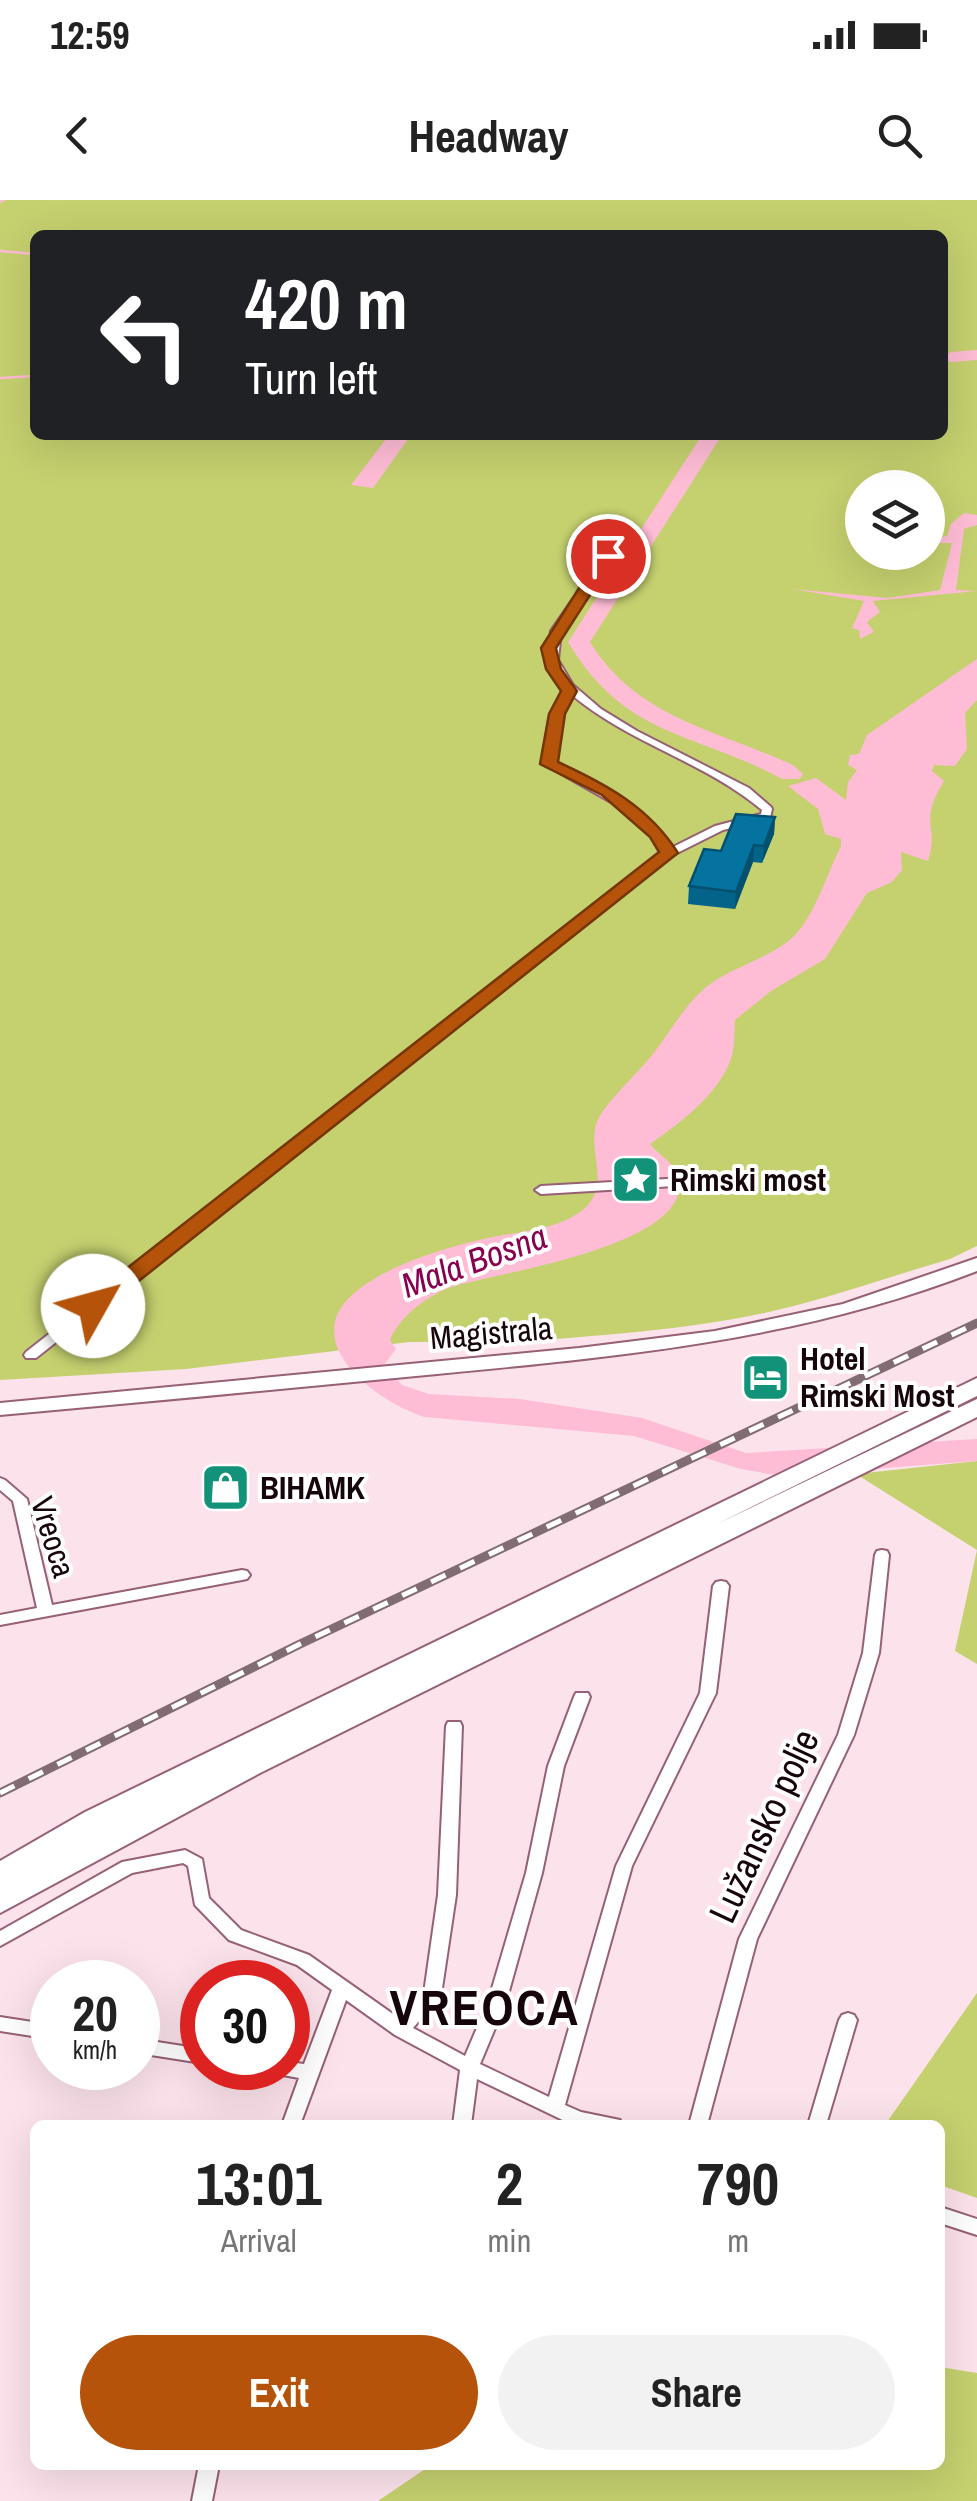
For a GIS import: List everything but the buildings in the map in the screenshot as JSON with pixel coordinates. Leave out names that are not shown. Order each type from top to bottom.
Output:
[{"type":"highway","points":[[0,1901],[250,1765],[806,1492],[936,1416],[977,1386]]},
{"type":"highway","points":[[0,1876],[96,1820],[275,1729],[771,1486],[936,1416],[977,1407]]},
{"type":"main road","name":"Magistrala","points":[[0,1409],[614,1352],[732,1334],[850,1307],[977,1264]]},
{"type":"street","points":[[31,1355],[669,853],[719,828],[758,821],[767,808],[752,793],[667,752],[569,691],[554,669],[548,648],[625,530]]},
{"type":"street","points":[[569,691],[557,714],[549,764],[608,792],[657,834],[669,853]]},
{"type":"street","points":[[541,1190],[721,1180]]},
{"type":"street","name":"Vreoca","points":[[0,1483],[20,1499],[46,1612]]},
{"type":"street","name":"Lužansko polje","points":[[699,2120],[748,1939],[846,1735],[872,1653],[882,1555]]},
{"type":"street","points":[[0,1620],[242,1575]]},
{"type":"street","points":[[555,2109],[624,1866],[708,1693],[721,1586]]},
{"type":"street","points":[[463,2120],[469,2068],[496,2002],[534,1873],[556,1766],[582,1697]]},
{"type":"street","points":[[402,2030],[432,1995],[447,1895],[454,1726]]},
{"type":"street","points":[[0,1939],[128,1868],[178,1855],[196,1863],[200,1900],[235,1936],[303,1960],[402,2030],[469,2068],[584,2120]]},
{"type":"street","points":[[310,2067],[342,1986]]},
{"type":"street","points":[[818,2120],[848,2020]]},
{"type":"street","points":[[0,2024],[30,2029]]},
{"type":"street","points":[[293,2120],[302,2090]]},
{"type":"street","points":[[945,2217],[977,2227]]},
{"type":"street","points":[[202,2501],[208,2470]]},
{"type":"green space","points":[[0,200],[977,200],[977,1246],[950,1259],[818,1299],[732,1319],[439,1351],[441,1342],[409,1342],[186,1369],[0,1380]]},
{"type":"green space","points":[[977,1461],[977,1550],[856,1474]]},
{"type":"green space","points":[[977,1550],[977,1664],[955,1651]]},
{"type":"green space","points":[[977,1993],[977,2198],[945,2187],[945,2120],[888,2120]]},
{"type":"green space","points":[[945,2368],[977,2373],[977,2501],[378,2501],[424,2470],[945,2470]]},
{"type":"water","points":[[385,440],[407,440],[373,488],[351,485]]},
{"type":"water","points":[[964,513],[977,515],[977,525],[964,529],[956,590],[977,591],[873,601],[880,612],[867,622],[874,632],[860,639],[859,630],[852,628],[864,601],[792,589],[888,598],[940,590],[952,543],[945,543],[951,524]]},
{"type":"water","points":[[977,659],[977,700],[965,713],[967,749],[955,766],[934,765],[932,771],[944,781],[930,816],[932,839],[928,861],[901,852],[902,870],[892,882],[867,893],[825,959],[771,991],[735,1020],[732,1055],[717,1085],[685,1118],[650,1144],[676,1171],[677,1197],[659,1219],[627,1238],[587,1253],[437,1293],[400,1324],[390,1340],[396,1349],[384,1365],[402,1385],[429,1394],[520,1399],[642,1418],[746,1453],[977,1439],[977,1461],[781,1476],[741,1469],[634,1436],[425,1417],[406,1410],[367,1385],[339,1351],[334,1333],[338,1314],[352,1295],[380,1275],[433,1253],[550,1226],[585,1208],[597,1186],[594,1136],[603,1111],[697,995],[716,980],[792,938],[818,899],[841,839],[825,834],[818,809],[788,786],[816,778],[846,800],[848,782],[857,770],[848,765],[850,755],[859,754],[867,735]]},
{"type":"waterway","points":[[0,202],[4,200]]},
{"type":"waterway","points":[[0,251],[30,254]]},
{"type":"waterway","name":"Mala Bosna","points":[[951,357],[977,355]]},
{"type":"waterway","points":[[0,378],[30,376]]},
{"type":"waterway","name":"Mala Bosna","points":[[653,530],[709,440]]},
{"type":"waterway","name":"Mala Bosna","points":[[648,536],[579,642],[607,682],[644,711],[687,733],[791,774]]},
{"type":"railway","points":[[0,1793],[298,1645],[977,1323]]},
{"type":"place","name":"Rimski most","points":[[635,1180]]},
{"type":"place","name":"Hotel Rimski Most","points":[[765,1377]]},
{"type":"place","name":"BIHAMK","points":[[225,1488]]},
{"type":"district","name":"VREOCA","points":[[485,2007]]},
{"type":"route","points":[[93,1306],[669,853],[657,834],[625,804],[549,764],[557,714],[569,691],[554,669],[548,648],[608,556]]}]
